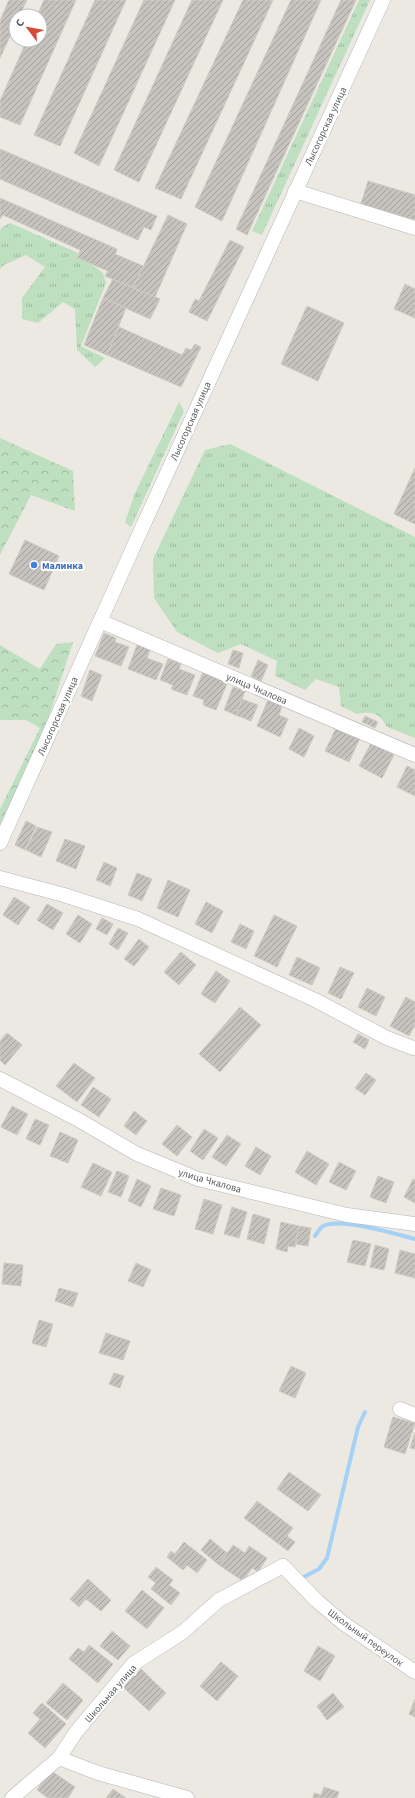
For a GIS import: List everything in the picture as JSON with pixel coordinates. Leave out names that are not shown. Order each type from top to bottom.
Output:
[{"type":"street","name":"Лысогорская улица","points":[[0,843],[383,0]]},
{"type":"street","points":[[295,191],[415,228]]},
{"type":"street","name":"улица Чкалова","points":[[100,621],[415,755]]},
{"type":"street","points":[[0,878],[64,895],[138,919],[314,1000],[387,1038],[414,1048]]},
{"type":"street","name":"улица Чкалова","points":[[0,1079],[77,1119],[137,1154],[198,1179],[347,1215],[415,1224]]},
{"type":"street","points":[[400,1410],[415,1415]]},
{"type":"street","name":"Школьный переулок","points":[[283,1566],[317,1601],[343,1623],[415,1672]]},
{"type":"street","name":"Школьная улица","points":[[12,1798],[59,1758],[76,1732],[133,1664],[183,1632],[219,1600],[283,1566]]},
{"type":"street","points":[[59,1758],[98,1773],[187,1798]]},
{"type":"green space","points":[[359,0],[370,0],[262,235],[252,231]]},
{"type":"green space","points":[[10,223],[76,252],[103,273],[106,283],[81,346],[105,358],[95,367],[77,350],[75,309],[63,302],[38,323],[22,319],[22,298],[45,267],[26,255],[4,265],[0,269],[0,231],[1,228]]},
{"type":"green space","points":[[179,402],[184,411],[131,527],[125,522],[135,493]]},
{"type":"green space","points":[[0,438],[73,471],[75,511],[31,495],[0,555]]},
{"type":"green space","points":[[230,444],[415,537],[415,738],[387,727],[381,718],[375,714],[357,714],[341,706],[339,687],[316,679],[305,690],[275,676],[277,661],[241,644],[218,653],[177,632],[154,598],[153,559],[205,450]]},
{"type":"green space","points":[[73,642],[44,732],[0,827],[0,809],[40,728],[26,720],[0,720],[0,645],[40,669],[56,644]]},
{"type":"building","points":[[9,0],[27,0],[23,8],[8,8],[8,40],[0,58],[0,21]]},
{"type":"building","points":[[44,0],[76,0],[20,125],[0,117],[0,101],[23,48],[48,48],[48,8],[40,8]]},
{"type":"building","points":[[95,0],[126,0],[60,146],[34,135]]},
{"type":"building","points":[[144,0],[175,0],[99,166],[74,153]]},
{"type":"building","points":[[192,0],[223,0],[139,182],[114,170]]},
{"type":"building","points":[[243,0],[273,0],[181,199],[155,188]]},
{"type":"building","points":[[291,0],[321,0],[222,221],[195,207]]},
{"type":"building","points":[[341,0],[356,0],[247,235],[236,229]]},
{"type":"building","points":[[0,149],[157,216],[151,230],[144,227],[138,240],[0,179]]},
{"type":"building","points":[[368,181],[415,195],[415,220],[361,204]]},
{"type":"building","points":[[0,198],[117,249],[115,254],[143,266],[133,288],[105,276],[108,271],[78,258],[80,250],[3,215],[0,219]]},
{"type":"building","points":[[168,215],[187,224],[155,297],[133,288]]},
{"type":"building","points":[[230,240],[244,247],[207,321],[189,312],[195,299],[199,301]]},
{"type":"building","points":[[113,279],[160,299],[150,319],[103,298]]},
{"type":"building","points":[[405,284],[415,289],[415,318],[394,309]]},
{"type":"building","points":[[103,298],[126,308],[107,355],[84,345]]},
{"type":"building","points":[[307,306],[344,323],[318,381],[281,364]]},
{"type":"building","points":[[119,327],[182,355],[186,348],[191,350],[195,344],[201,347],[181,387],[107,355]]},
{"type":"building","points":[[415,468],[415,524],[394,514]]},
{"type":"building","name":"Малинка","points":[[25,540],[59,556],[44,590],[9,574]]},
{"type":"building","points":[[104,633],[116,638],[115,642],[129,647],[121,666],[95,656]]},
{"type":"building","points":[[137,645],[150,650],[147,658],[163,664],[156,680],[128,669]]},
{"type":"building","points":[[233,650],[243,653],[239,668],[228,664]]},
{"type":"building","points":[[168,659],[181,664],[179,669],[195,675],[187,695],[171,689],[173,685],[160,680]]},
{"type":"building","points":[[258,660],[268,665],[261,681],[251,676]]},
{"type":"building","points":[[90,670],[102,675],[92,701],[81,696]]},
{"type":"building","points":[[203,672],[212,676],[213,673],[229,679],[216,710],[203,705],[204,700],[193,696]]},
{"type":"building","points":[[233,687],[245,691],[236,715],[224,710]]},
{"type":"building","points":[[242,699],[258,705],[251,721],[236,715]]},
{"type":"building","points":[[268,700],[282,706],[279,715],[288,719],[280,737],[257,726]]},
{"type":"building","points":[[365,716],[378,722],[375,728],[362,722]]},
{"type":"building","points":[[299,728],[314,736],[304,757],[289,749]]},
{"type":"building","points":[[336,728],[360,738],[349,762],[325,751]]},
{"type":"building","points":[[371,743],[394,755],[382,778],[359,766]]},
{"type":"building","points":[[407,766],[415,770],[415,796],[397,787]]},
{"type":"building","points":[[26,821],[36,826],[25,850],[15,845]]},
{"type":"building","points":[[37,827],[52,832],[41,857],[26,850]]},
{"type":"building","points":[[65,839],[85,846],[76,869],[56,861]]},
{"type":"building","points":[[104,862],[117,868],[110,886],[96,880]]},
{"type":"building","points":[[137,873],[152,879],[142,901],[128,895]]},
{"type":"building","points":[[168,880],[190,890],[178,917],[157,908]]},
{"type":"building","points":[[14,897],[30,907],[18,925],[3,915]]},
{"type":"building","points":[[206,902],[223,911],[212,933],[195,924]]},
{"type":"building","points":[[47,904],[63,913],[53,930],[37,920]]},
{"type":"building","points":[[78,915],[92,924],[80,943],[66,934]]},
{"type":"building","points":[[274,915],[297,926],[277,967],[254,956]]},
{"type":"building","points":[[102,918],[113,924],[107,935],[96,929]]},
{"type":"building","points":[[240,924],[254,931],[246,949],[231,942]]},
{"type":"building","points":[[118,928],[128,933],[118,950],[109,944]]},
{"type":"building","points":[[139,939],[149,947],[134,966],[124,959]]},
{"type":"building","points":[[181,952],[196,965],[179,985],[164,972]]},
{"type":"building","points":[[297,957],[320,968],[312,985],[289,975]]},
{"type":"building","points":[[340,967],[354,973],[341,999],[328,993]]},
{"type":"building","points":[[216,971],[230,981],[215,1003],[201,994]]},
{"type":"building","points":[[367,988],[385,997],[376,1016],[358,1007]]},
{"type":"building","points":[[406,997],[415,1002],[415,1025],[409,1036],[390,1026]]},
{"type":"building","points":[[240,1007],[261,1025],[220,1072],[199,1054]]},
{"type":"building","points":[[7,1033],[22,1045],[5,1065],[0,1060],[0,1041]]},
{"type":"building","points":[[358,1034],[369,1040],[365,1049],[353,1042]]},
{"type":"building","points":[[74,1063],[95,1078],[77,1102],[56,1086]]},
{"type":"building","points":[[366,1073],[376,1080],[365,1095],[355,1088]]},
{"type":"building","points":[[93,1087],[111,1099],[99,1117],[81,1105]]},
{"type":"building","points":[[12,1106],[28,1114],[17,1135],[1,1127]]},
{"type":"building","points":[[134,1111],[147,1121],[136,1135],[124,1126]]},
{"type":"building","points":[[35,1119],[49,1125],[40,1145],[26,1139]]},
{"type":"building","points":[[177,1125],[192,1137],[177,1156],[162,1144]]},
{"type":"building","points":[[204,1129],[218,1138],[203,1160],[190,1151]]},
{"type":"building","points":[[60,1132],[78,1140],[68,1163],[50,1156]]},
{"type":"building","points":[[227,1135],[241,1144],[226,1166],[212,1157]]},
{"type":"building","points":[[256,1147],[271,1156],[260,1175],[245,1166]]},
{"type":"building","points":[[307,1151],[329,1164],[316,1185],[295,1172]]},
{"type":"building","points":[[339,1162],[356,1171],[346,1190],[329,1182]]},
{"type":"building","points":[[93,1163],[112,1172],[101,1196],[81,1187]]},
{"type":"building","points":[[117,1171],[129,1176],[121,1197],[108,1192]]},
{"type":"building","points":[[378,1176],[394,1182],[386,1203],[370,1197]]},
{"type":"building","points":[[137,1179],[151,1186],[141,1207],[128,1201]]},
{"type":"building","points":[[413,1179],[415,1180],[415,1203],[404,1197]]},
{"type":"building","points":[[161,1188],[181,1195],[174,1216],[153,1209]]},
{"type":"building","points":[[204,1199],[222,1205],[213,1234],[195,1229]]},
{"type":"building","points":[[232,1207],[247,1212],[239,1238],[224,1234]]},
{"type":"building","points":[[253,1214],[270,1219],[264,1244],[247,1239]]},
{"type":"building","points":[[281,1222],[299,1226],[295,1247],[288,1246],[287,1252],[276,1249]]},
{"type":"building","points":[[299,1226],[311,1228],[308,1246],[295,1244]]},
{"type":"building","points":[[353,1240],[371,1244],[365,1266],[347,1262]]},
{"type":"building","points":[[375,1245],[389,1249],[384,1270],[370,1267]]},
{"type":"building","points":[[400,1250],[415,1254],[415,1278],[395,1273]]},
{"type":"building","points":[[4,1263],[23,1265],[21,1286],[2,1284]]},
{"type":"building","points":[[136,1263],[151,1270],[143,1287],[128,1281]]},
{"type":"building","points":[[59,1288],[78,1293],[73,1307],[55,1301]]},
{"type":"building","points":[[39,1320],[53,1324],[46,1347],[32,1343]]},
{"type":"building","points":[[106,1333],[130,1341],[123,1360],[99,1353]]},
{"type":"building","points":[[291,1366],[306,1373],[295,1398],[279,1391]]},
{"type":"building","points":[[114,1373],[124,1376],[120,1388],[109,1384]]},
{"type":"building","points":[[393,1417],[415,1423],[405,1454],[384,1447]]},
{"type":"building","points":[[415,1432],[415,1449],[410,1448]]},
{"type":"building","points":[[289,1472],[321,1495],[308,1511],[277,1489]]},
{"type":"building","points":[[257,1501],[293,1528],[287,1536],[295,1542],[288,1551],[244,1518]]},
{"type":"building","points":[[210,1539],[227,1553],[219,1565],[201,1550]]},
{"type":"building","points":[[184,1542],[207,1560],[197,1573],[187,1565],[183,1570],[167,1557],[171,1551],[175,1554]]},
{"type":"building","points":[[233,1545],[245,1553],[249,1546],[267,1558],[258,1572],[252,1568],[243,1581],[219,1565]]},
{"type":"building","points":[[156,1567],[173,1580],[169,1585],[180,1593],[171,1605],[151,1589],[156,1583],[148,1577]]},
{"type":"building","points":[[88,1579],[111,1600],[101,1611],[86,1599],[79,1607],[70,1599]]},
{"type":"building","points":[[142,1590],[164,1608],[147,1629],[125,1611]]},
{"type":"building","points":[[112,1631],[130,1646],[118,1660],[100,1646]]},
{"type":"building","points":[[89,1645],[113,1664],[98,1683],[69,1659],[78,1648],[84,1652]]},
{"type":"building","points":[[318,1646],[335,1656],[320,1681],[304,1671]]},
{"type":"building","points":[[221,1662],[238,1676],[217,1701],[200,1686]]},
{"type":"building","points":[[141,1669],[166,1693],[149,1711],[123,1687]]},
{"type":"building","points":[[63,1683],[83,1700],[67,1720],[46,1703]]},
{"type":"building","points":[[333,1693],[344,1707],[327,1720],[317,1706]]},
{"type":"building","points":[[415,1699],[415,1717],[409,1714]]},
{"type":"building","points":[[42,1703],[66,1724],[45,1748],[28,1733],[40,1719],[33,1713]]},
{"type":"building","points":[[50,1770],[75,1787],[68,1798],[48,1798],[37,1790]]},
{"type":"building","points":[[324,1787],[339,1792],[337,1798],[313,1798],[314,1793],[321,1795]]},
{"type":"building","points":[[113,1789],[126,1798],[106,1798]]},
{"type":"waterway","points":[[315,1236],[323,1226],[342,1224],[368,1227],[415,1239]]},
{"type":"waterway","points":[[302,1578],[319,1569],[327,1558],[358,1427],[365,1412]]},
{"type":"place","name":"Малинка","points":[[34,565]]}]
